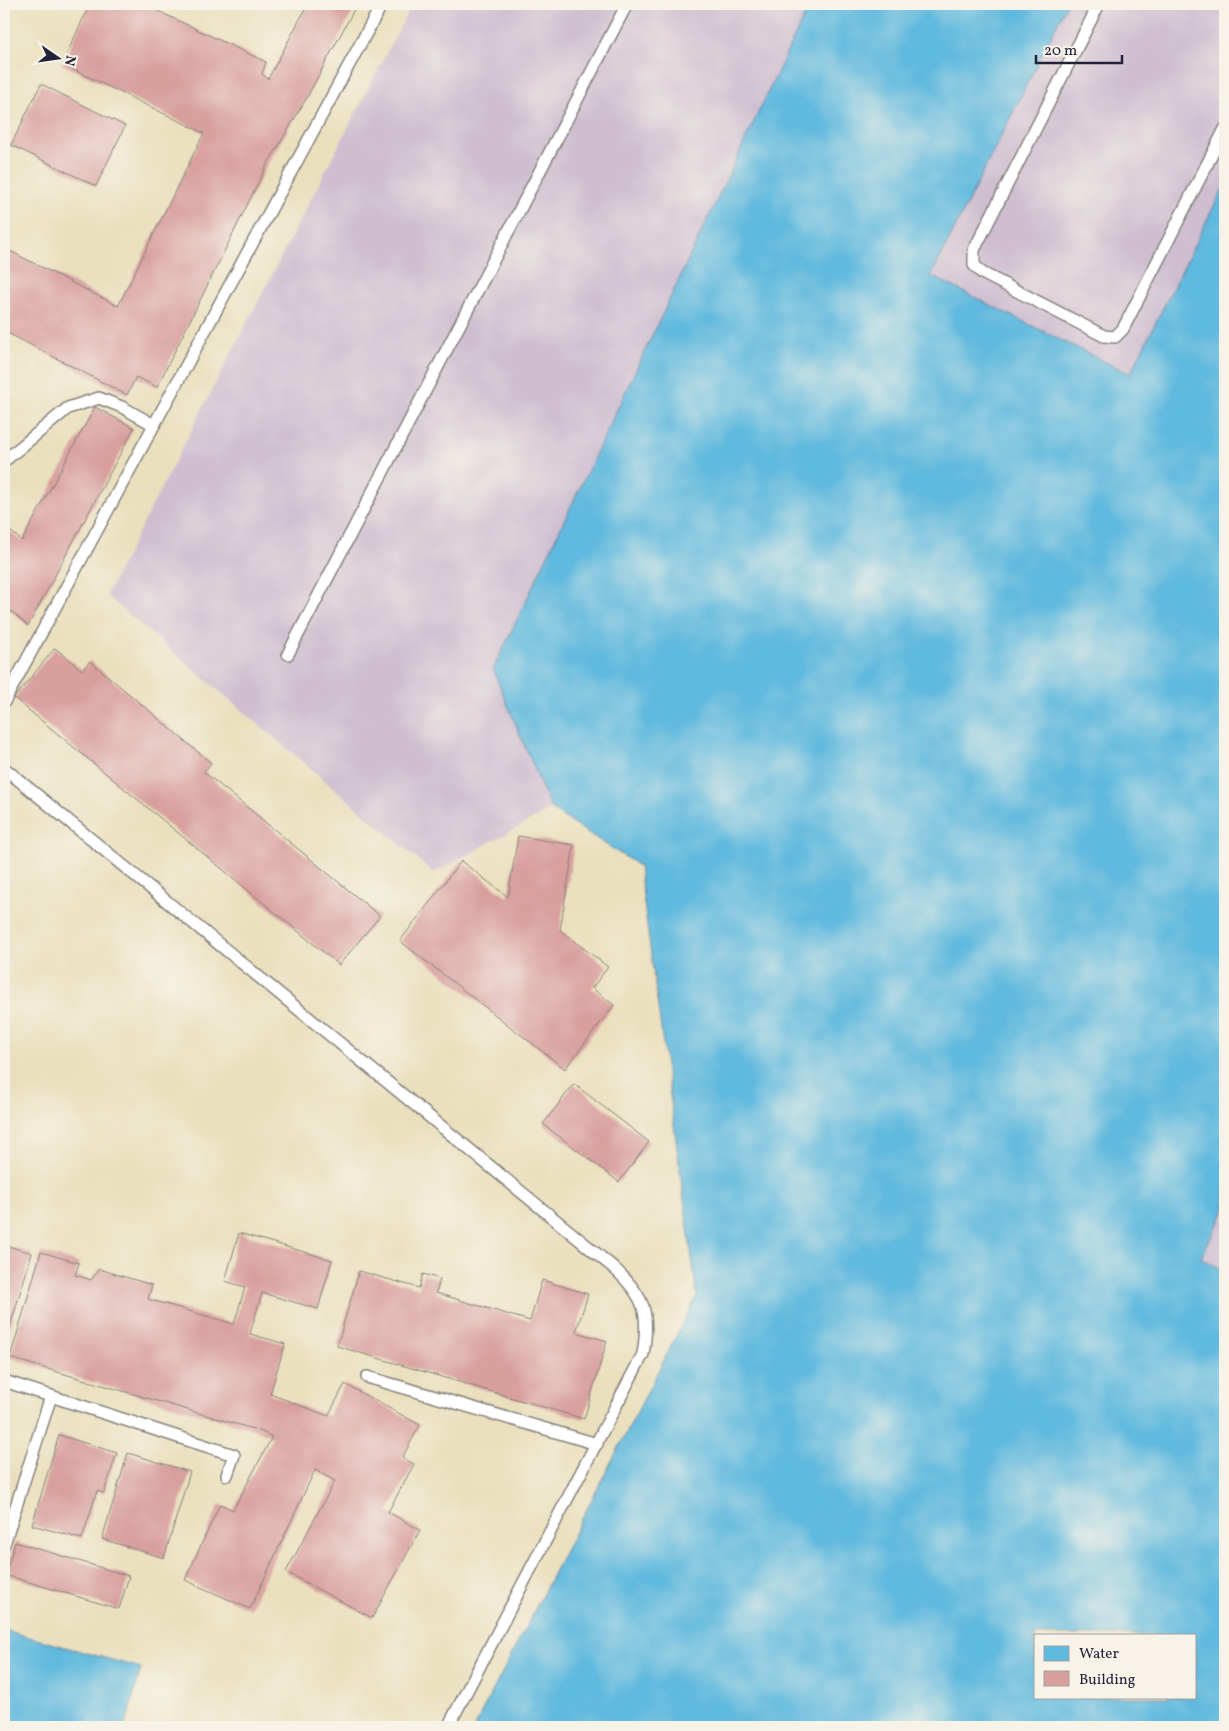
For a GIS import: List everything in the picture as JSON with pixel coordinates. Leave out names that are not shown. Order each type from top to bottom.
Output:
[{"type":"lane","points":[[4,702],[382,4]]},
{"type":"lane","points":[[288,654],[627,4]]},
{"type":"lane","points":[[1099,4],[974,250],[974,264],[982,273],[1104,336],[1115,337],[1123,329],[1225,129]]},
{"type":"lane","points":[[4,461],[68,408],[99,398],[122,407],[154,425]]},
{"type":"lane","points":[[4,768],[607,1261],[632,1284],[644,1306],[648,1330],[643,1354],[448,1727]]},
{"type":"lane","points":[[367,1377],[596,1444]]},
{"type":"lane","points":[[4,1381],[234,1455],[227,1475]]},
{"type":"lane","points":[[4,1544],[51,1396]]},
{"type":"shaded area","points":[[412,4],[810,4],[493,670],[551,809],[434,873],[106,595]]},
{"type":"shaded area","points":[[1067,4],[1225,4],[1225,184],[1130,374],[931,276]]},
{"type":"shaded area","points":[[1225,1210],[1225,1271],[1201,1258]]},
{"type":"water","points":[[810,4],[1067,4],[931,276],[1130,374],[1225,184],[1225,1210],[1201,1258],[1225,1271],[1225,1727],[474,1727],[697,1296],[639,866],[551,809],[493,670]]},
{"type":"water","points":[[4,1630],[141,1668],[125,1727],[4,1727]]},
{"type":"building","points":[[90,4],[143,4],[266,62],[262,74],[268,79],[308,4],[357,4],[306,99],[267,165],[157,387],[136,377],[127,395],[4,331],[4,248],[118,306],[204,133],[62,64]]},
{"type":"building","points":[[41,84],[125,126],[96,186],[11,145]]},
{"type":"building","points":[[95,407],[134,428],[28,626],[4,605],[4,526],[22,541]]},
{"type":"building","points":[[55,648],[82,670],[90,661],[211,763],[204,772],[380,916],[339,965],[14,698]]},
{"type":"building","points":[[518,836],[574,845],[560,930],[608,967],[592,988],[614,1005],[565,1069],[400,941],[461,861],[508,897]]},
{"type":"building","points":[[574,1084],[649,1142],[619,1182],[543,1124]]},
{"type":"building","points":[[239,1233],[332,1260],[318,1309],[262,1293],[250,1334],[285,1344],[270,1394],[328,1416],[345,1384],[420,1425],[402,1458],[414,1464],[388,1512],[420,1530],[372,1618],[286,1572],[335,1481],[315,1470],[250,1609],[185,1580],[220,1504],[233,1510],[272,1437],[260,1431],[10,1358],[41,1252],[79,1263],[75,1275],[91,1280],[99,1269],[152,1285],[148,1299],[234,1324],[245,1287],[225,1281]]},
{"type":"building","points":[[4,1245],[32,1253],[4,1347]]},
{"type":"building","points":[[359,1271],[419,1288],[423,1274],[440,1279],[436,1293],[530,1321],[542,1280],[588,1294],[576,1332],[607,1341],[584,1419],[337,1346]]},
{"type":"building","points":[[4,1407],[11,1410],[4,1431]]},
{"type":"building","points":[[59,1435],[117,1453],[104,1493],[97,1491],[82,1539],[32,1525]]},
{"type":"building","points":[[128,1453],[190,1472],[164,1558],[102,1539]]},
{"type":"building","points":[[15,1542],[129,1576],[119,1609],[5,1575]]}]
